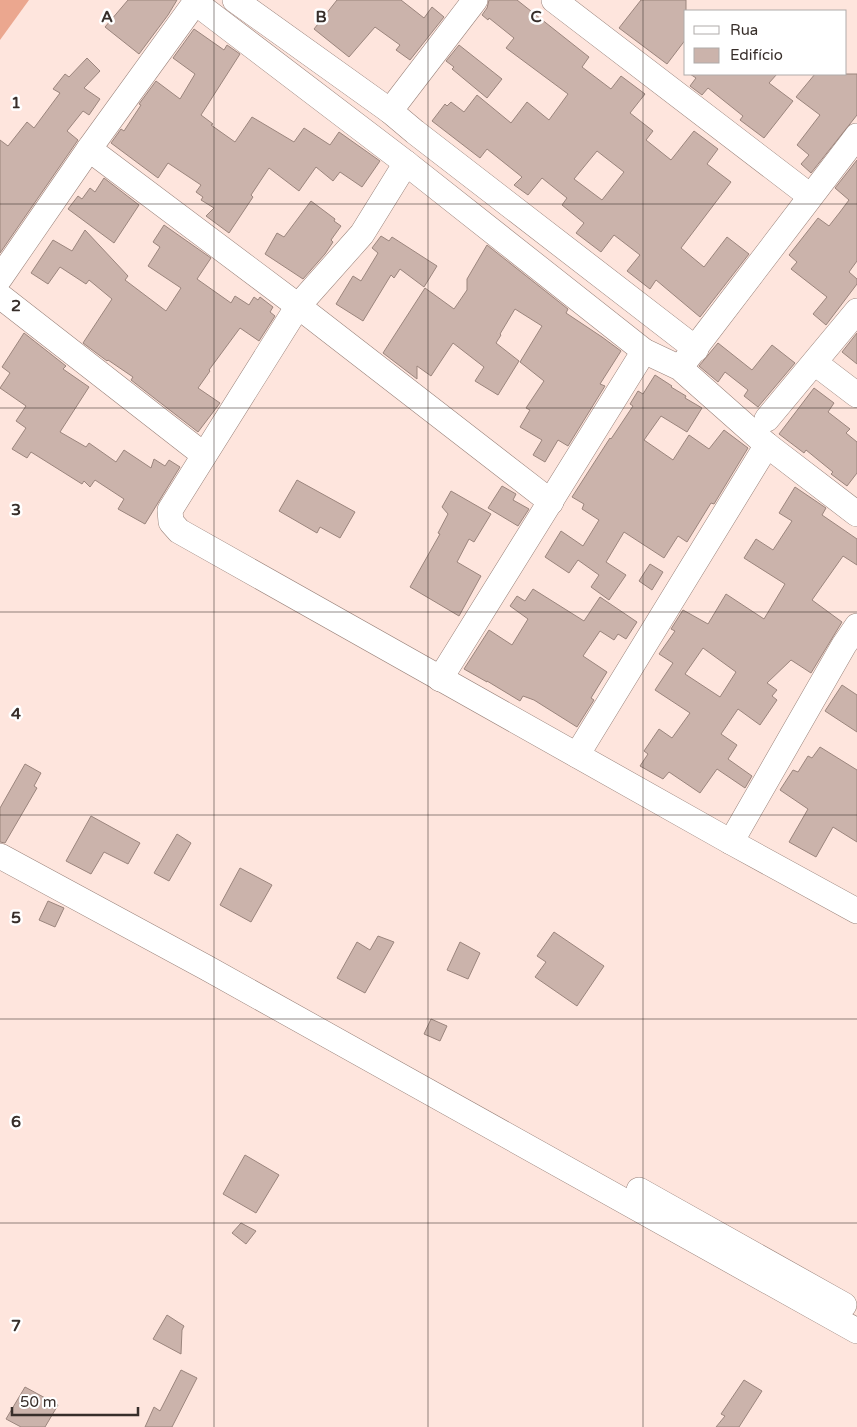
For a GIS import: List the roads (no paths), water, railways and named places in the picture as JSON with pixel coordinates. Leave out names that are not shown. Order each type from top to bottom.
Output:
[{"type":"street","points":[[235,0],[390,111],[414,132],[696,349]]},
{"type":"street","points":[[390,111],[475,0]]},
{"type":"street","points":[[554,0],[810,196]]},
{"type":"street","points":[[0,278],[89,149],[196,1],[406,163],[644,351],[680,368],[767,446],[857,514]]},
{"type":"street","points":[[680,368],[857,136]]},
{"type":"street","points":[[89,149],[298,306],[551,502]]},
{"type":"street","points":[[406,163],[362,234],[298,306],[170,510],[171,522],[179,531],[730,842],[857,911]]},
{"type":"street","points":[[0,296],[204,455]]},
{"type":"street","points":[[767,419],[857,311]]},
{"type":"street","points":[[440,679],[644,351]]},
{"type":"street","points":[[815,363],[857,395]]},
{"type":"street","points":[[577,755],[767,446]]},
{"type":"street","points":[[730,842],[839,653],[857,626]]},
{"type":"street","points":[[0,856],[206,968],[857,1331]]},
{"type":"street","points":[[160,925],[396,1061],[643,1192],[857,1312]]}]
